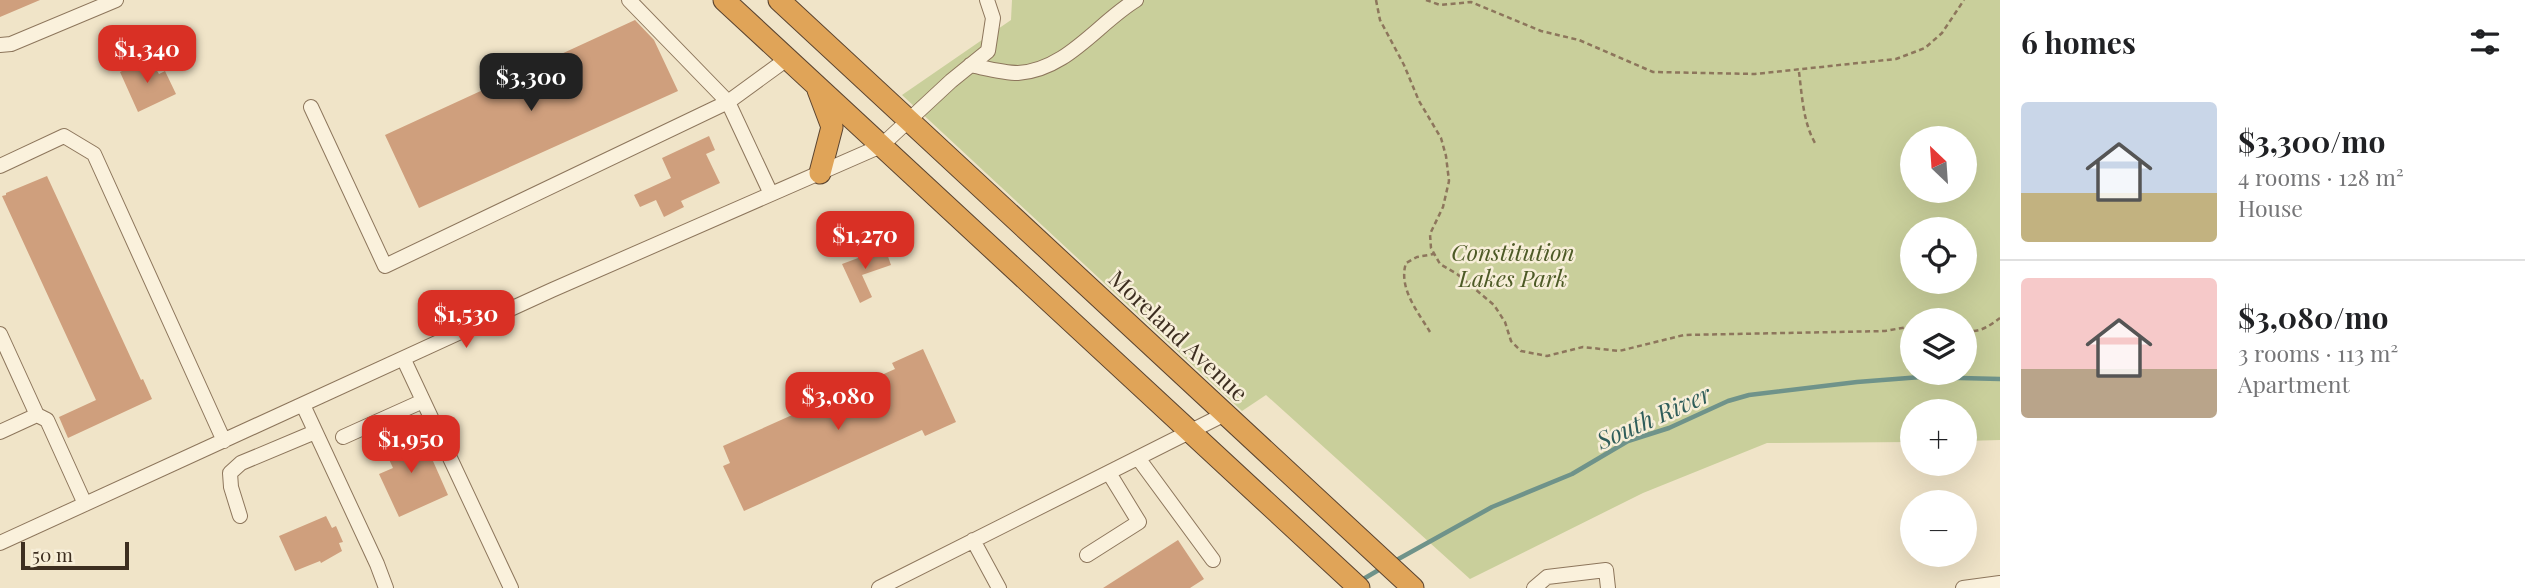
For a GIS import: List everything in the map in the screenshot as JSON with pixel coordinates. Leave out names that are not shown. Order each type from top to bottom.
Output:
[{"type":"highway","points":[[723,0],[1359,588]]},
{"type":"highway","name":"Moreland Avenue","points":[[779,0],[1413,588]]},
{"type":"highway","points":[[816,85],[832,127],[820,173]]},
{"type":"street","points":[[0,45],[11,44],[116,0]]},
{"type":"street","points":[[629,0],[728,102],[771,194]]},
{"type":"street","points":[[0,543],[552,290],[881,146],[988,51],[993,18],[988,0]]},
{"type":"street","points":[[970,65],[1018,73],[1045,66],[1083,43],[1117,12],[1136,0]]},
{"type":"street","points":[[311,107],[384,267],[728,102],[787,59]]},
{"type":"street","points":[[0,166],[64,136],[94,154],[224,442]]},
{"type":"street","points":[[0,334],[37,415],[47,420],[85,504]]},
{"type":"street","points":[[404,360],[511,588]]},
{"type":"street","points":[[343,437],[423,401]]},
{"type":"street","points":[[303,405],[386,588]]},
{"type":"street","points":[[879,588],[1225,414]]},
{"type":"street","points":[[0,432],[37,415]]},
{"type":"street","points":[[240,516],[231,487],[230,473],[241,463],[315,432]]},
{"type":"street","points":[[1138,458],[1213,560]]},
{"type":"street","points":[[1087,555],[1139,522],[1109,472]]},
{"type":"street","points":[[974,540],[999,588]]},
{"type":"street","points":[[1534,588],[1547,578],[1567,581],[1606,570],[1608,588]]},
{"type":"street","points":[[1963,588],[2000,583]]},
{"type":"path","points":[[1376,0],[1380,20],[1404,65],[1419,101],[1441,138],[1446,156],[1449,181],[1443,207],[1430,234],[1430,248],[1440,264],[1457,274],[1494,305],[1505,322],[1511,341],[1521,351],[1547,356],[1583,347],[1619,351],[1684,335],[1885,331],[1900,328]]},
{"type":"path","points":[[1426,0],[1440,5],[1471,2],[1502,12],[1541,31],[1579,40],[1653,72],[1755,74],[1896,59],[1925,48],[1942,33],[1964,0]]},
{"type":"path","points":[[1799,71],[1805,113],[1815,143]]},
{"type":"path","points":[[1430,332],[1406,289],[1403,272],[1406,263],[1434,254]]},
{"type":"path","points":[[1977,331],[1989,327],[2000,318]]},
{"type":"green space","name":"Constitution Lakes Park","points":[[1012,0],[2000,0],[2000,440],[1977,441],[1977,399],[1900,399],[1900,442],[1767,443],[1643,493],[1470,579],[1266,395],[1242,411],[902,95],[1011,20]]},
{"type":"building","points":[[0,0],[40,0],[0,17]]},
{"type":"building","points":[[635,20],[654,40],[678,91],[419,208],[385,135]]},
{"type":"building","points":[[147,59],[153,70],[156,69],[159,74],[165,71],[176,94],[138,112],[120,72]]},
{"type":"building","points":[[709,136],[715,150],[706,154],[720,183],[681,201],[684,207],[664,217],[656,200],[640,207],[634,195],[671,178],[662,158]]},
{"type":"building","points":[[47,176],[152,399],[68,438],[59,417],[96,400],[2,196]]},
{"type":"building","points":[[885,248],[891,265],[862,275],[872,297],[860,303],[842,264]]},
{"type":"building","points":[[923,349],[956,422],[925,436],[922,430],[744,511],[723,466],[730,463],[723,446],[895,369],[892,363]]},
{"type":"building","points":[[415,430],[426,453],[429,452],[448,495],[399,517],[379,474],[393,468],[382,444]]},
{"type":"building","points":[[326,516],[332,528],[336,526],[343,542],[339,543],[342,551],[321,563],[320,561],[295,571],[279,536]]},
{"type":"building","points":[[1178,540],[1204,579],[1190,588],[1103,588]]},
{"type":"waterway","name":"South River","points":[[1393,562],[1492,507],[1572,474],[1628,441],[1669,428],[1728,401],[1749,395],[1857,382],[1921,377],[2000,379]]},
{"type":"waterway","name":"South River","points":[[1360,581],[1382,568]]}]
